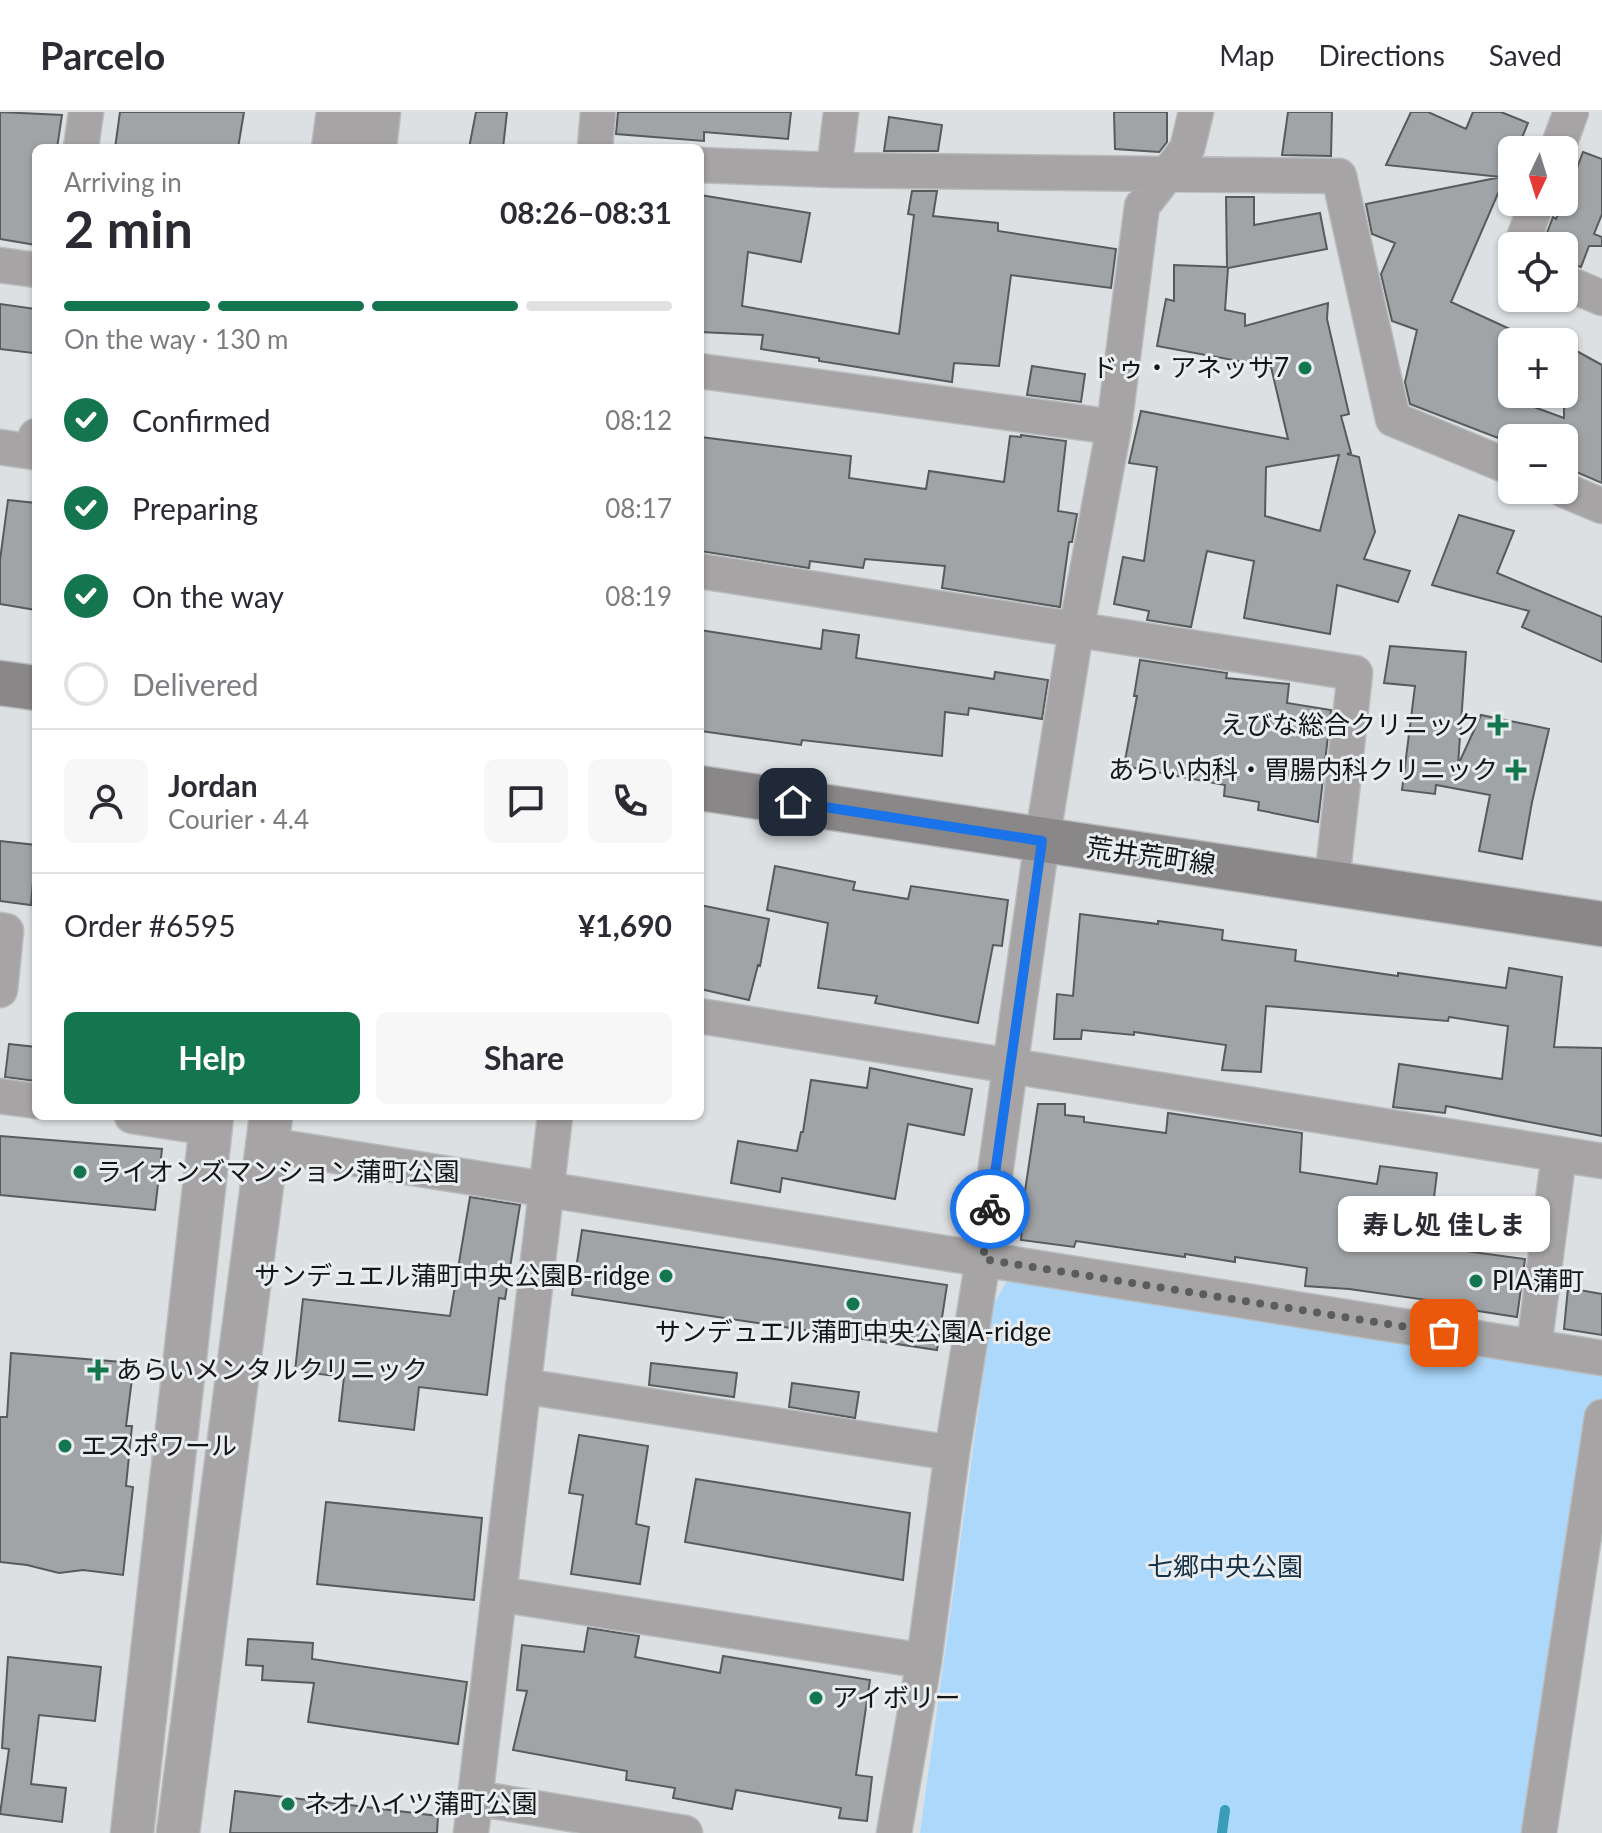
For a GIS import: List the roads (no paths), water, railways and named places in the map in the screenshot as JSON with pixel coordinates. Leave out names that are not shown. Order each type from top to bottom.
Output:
[{"type":"main road","points":[[0,683],[32,687]]},
{"type":"main road","name":"荒井荒町線","points":[[704,789],[1602,924]]},
{"type":"street","points":[[82,144],[86,112]]},
{"type":"street","points":[[334,144],[338,112]]},
{"type":"street","points":[[375,144],[379,112]]},
{"type":"street","points":[[595,144],[598,112]]},
{"type":"street","points":[[834,170],[841,112]]},
{"type":"street","points":[[894,1833],[924,1661],[1042,841],[1076,631],[1114,427],[1142,206],[1187,149],[1196,112]]},
{"type":"street","points":[[1562,136],[1571,112]]},
{"type":"street","points":[[704,165],[834,170],[1339,176],[1393,419],[1498,462]]},
{"type":"street","points":[[0,265],[32,269]]},
{"type":"street","points":[[1578,288],[1602,298]]},
{"type":"street","points":[[704,372],[1114,427]]},
{"type":"street","points":[[0,447],[32,452]]},
{"type":"street","points":[[1578,496],[1602,506]]},
{"type":"street","points":[[704,572],[1355,673],[1332,881]]},
{"type":"street","points":[[0,930],[6,931],[0,990]]},
{"type":"street","points":[[704,1017],[1602,1161]]},
{"type":"street","points":[[0,1096],[32,1100]]},
{"type":"street","points":[[132,1833],[211,1122],[185,1120]]},
{"type":"street","points":[[471,1833],[554,1120]]},
{"type":"street","points":[[178,1833],[269,1130],[546,1188],[1602,1358]]},
{"type":"street","points":[[1534,1347],[1559,1154]]},
{"type":"street","points":[[523,1386],[952,1453]]},
{"type":"street","points":[[1539,1833],[1592,1555],[1602,1417]]},
{"type":"street","points":[[499,1594],[924,1661]]},
{"type":"street","points":[[475,1798],[685,1833]]},
{"type":"waterway","points":[[1222,1833],[1225,1810]]},
{"type":"place","name":"ドゥ・アネッサ7","points":[[1305,368]]},
{"type":"place","name":"えびな総合クリニック","points":[[1498,725]]},
{"type":"place","name":"あらい内科・胃腸内科クリニック","points":[[1516,770]]},
{"type":"place","name":"ライオンズマンション蒲町公園","points":[[80,1172]]},
{"type":"place","name":"サンデュエル蒲町中央公園B-ridge","points":[[666,1276]]},
{"type":"place","name":"PIA蒲町","points":[[1476,1281]]},
{"type":"place","name":"サンデュエル蒲町中央公園A-ridge","points":[[853,1304]]},
{"type":"place","name":"寿し処 佳しま","points":[[1444,1333]]},
{"type":"place","name":"あらいメンタルクリニック","points":[[98,1370]]},
{"type":"place","name":"エスポワール","points":[[65,1446]]},
{"type":"place","name":"アイボリー","points":[[816,1698]]},
{"type":"place","name":"ネオハイツ蒲町公園","points":[[288,1804]]},
{"type":"park label","name":"七郷中央公園","points":[[1225,1567]]}]
